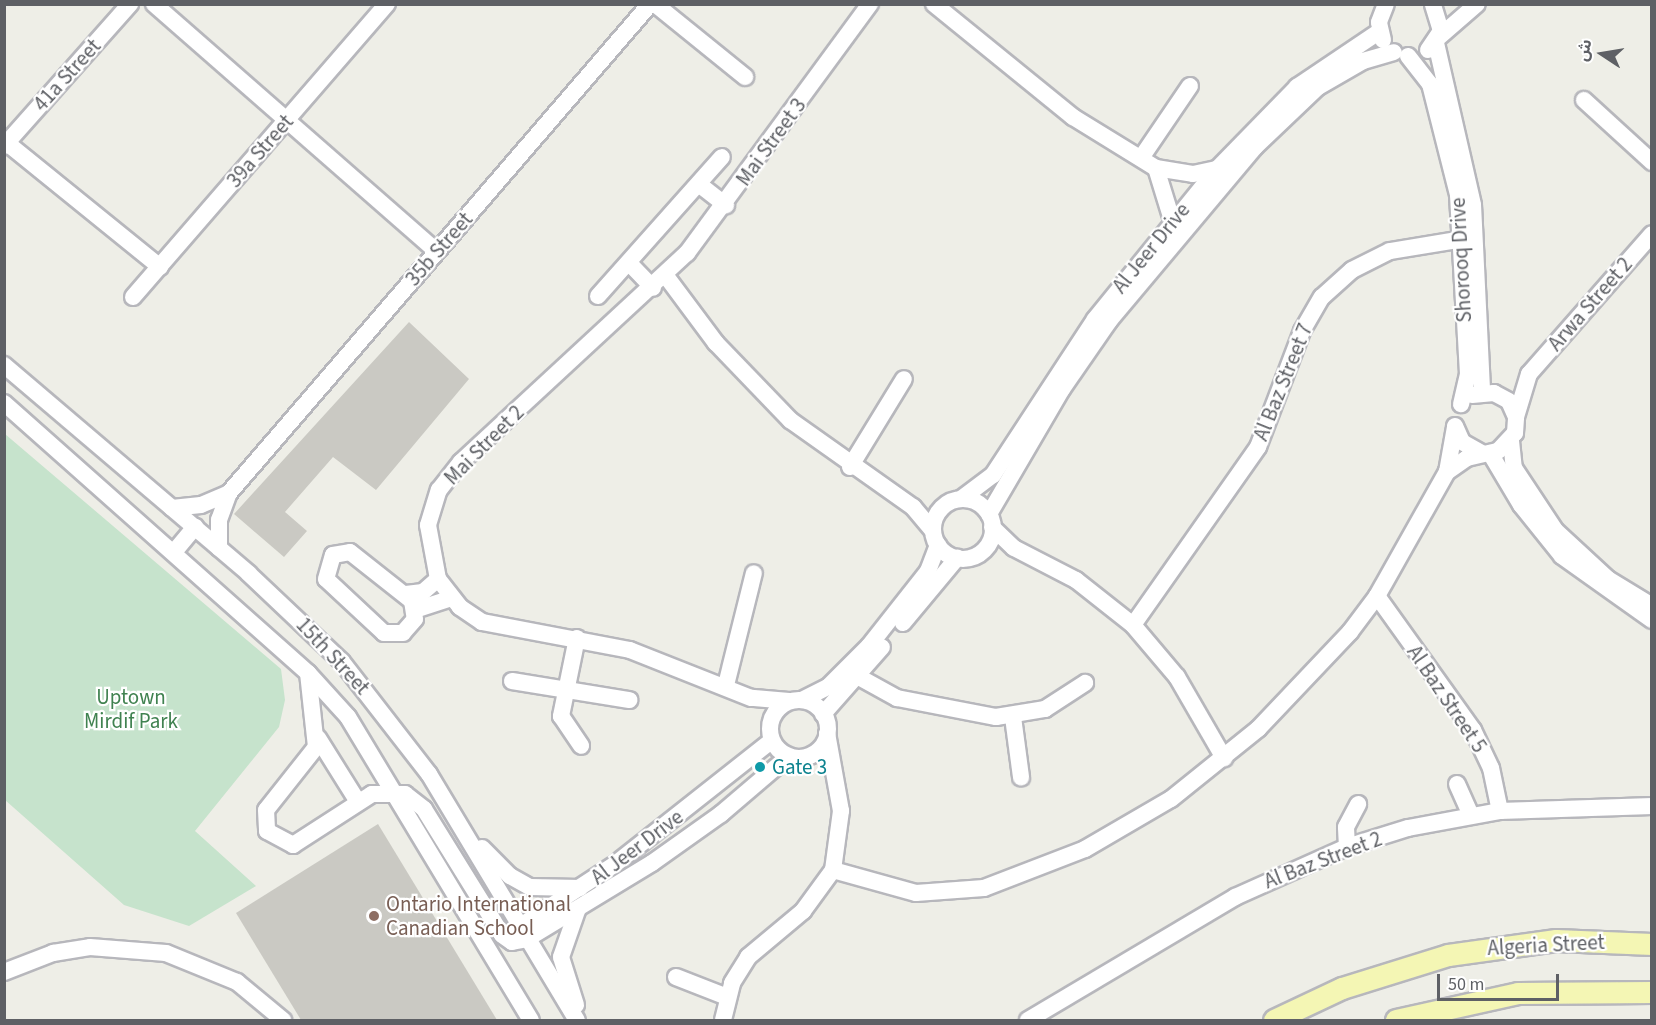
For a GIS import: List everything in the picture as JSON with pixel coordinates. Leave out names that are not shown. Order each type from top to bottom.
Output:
[{"type":"main road","name":"Algeria Street","points":[[1274,1020],[1351,985],[1448,955],[1556,940],[1652,944]]},
{"type":"main road","points":[[1396,1020],[1518,993],[1652,992]]},
{"type":"street","name":"41a Street","points":[[6,145],[130,4]]},
{"type":"street","points":[[154,4],[436,251]]},
{"type":"street","name":"39a Street","points":[[133,297],[387,4]]},
{"type":"street","name":"35b Street","points":[[219,548],[219,520],[228,493],[650,4]]},
{"type":"street","points":[[655,4],[745,77]]},
{"type":"street","name":"Mai Street 3","points":[[666,276],[726,205],[870,4]]},
{"type":"street","points":[[934,4],[1031,86],[1156,168],[1192,174],[1216,169]]},
{"type":"street","points":[[1380,32],[1386,4]]},
{"type":"street","name":"Shorooq Drive","points":[[1433,4],[1441,22],[1437,40],[1473,205],[1484,392]]},
{"type":"street","points":[[1437,40],[1477,4]]},
{"type":"street","name":"Shorooq Drive","points":[[1380,32],[1427,76],[1438,106],[1455,173],[1463,239],[1468,374],[1461,404]]},
{"type":"street","name":"Al Jeer Drive","points":[[954,501],[993,475],[1073,350],[1172,220],[1216,169],[1297,87],[1380,32]]},
{"type":"street","name":"Al Jeer Drive","points":[[990,520],[1062,389],[1109,321],[1255,147],[1318,87],[1363,61],[1401,54],[1437,40]]},
{"type":"street","points":[[1141,158],[1190,86]]},
{"type":"street","points":[[1584,100],[1652,162]]},
{"type":"street","points":[[6,145],[160,267]]},
{"type":"street","points":[[598,296],[630,264],[722,157]]},
{"type":"street","points":[[1156,168],[1172,220]]},
{"type":"street","points":[[700,185],[726,205]]},
{"type":"street","name":"Arwa Street 2","points":[[1516,417],[1529,374],[1652,234]]},
{"type":"street","name":"Al Baz Street 7","points":[[1132,625],[1258,447],[1302,332],[1323,297],[1352,270],[1390,251],[1463,239]]},
{"type":"street","points":[[630,264],[653,288]]},
{"type":"street","points":[[666,276],[744,374],[808,435],[850,467],[904,501],[935,538],[957,558]]},
{"type":"street","name":"Mai Street 2","points":[[666,276],[449,474],[428,525],[438,579],[451,598],[470,616],[495,627],[577,638],[657,657],[752,698],[795,700]]},
{"type":"street","name":"15th Street","points":[[4,365],[219,548],[342,662],[463,827],[577,1020]]},
{"type":"street","name":"Arwa Street 2","points":[[1484,392],[1529,374]]},
{"type":"street","points":[[850,467],[904,379]]},
{"type":"street","points":[[833,870],[916,893],[984,888],[1114,834],[1224,758],[1313,674],[1377,596],[1447,472],[1461,404],[1484,392],[1509,401],[1516,417],[1511,441],[1514,468],[1556,530],[1608,579],[1652,606]]},
{"type":"street","name":"15th Street","points":[[4,404],[174,552],[308,673],[348,717],[397,792],[531,1020]]},
{"type":"street","points":[[1455,427],[1467,447],[1486,453],[1521,505],[1562,556],[1652,620]]},
{"type":"street","points":[[1447,472],[1511,441]]},
{"type":"street","name":"35b Street","points":[[172,508],[201,505],[228,493]]},
{"type":"street","points":[[904,501],[954,501],[980,504],[990,520],[1023,552],[1076,580],[1132,625],[1177,678],[1224,758]]},
{"type":"street","points":[[771,734],[777,709],[828,687],[869,646],[923,579],[935,538],[954,501]]},
{"type":"street","points":[[979,554],[990,520]]},
{"type":"street","points":[[174,552],[195,527]]},
{"type":"street","points":[[416,610],[406,594],[350,552],[327,562],[330,586],[384,633],[403,633],[416,610],[451,598]]},
{"type":"street","points":[[823,714],[957,558],[979,554],[1023,552]]},
{"type":"street","points":[[726,685],[754,573]]},
{"type":"street","points":[[406,594],[423,592],[438,579]]},
{"type":"street","name":"Al Baz Street 5","points":[[1377,596],[1473,730],[1491,768],[1500,810]]},
{"type":"street","points":[[577,638],[564,686],[561,716],[581,746]]},
{"type":"street","points":[[308,673],[318,738],[358,802]]},
{"type":"street","points":[[858,676],[897,698],[1013,717],[1045,709],[1085,682]]},
{"type":"street","points":[[512,681],[564,686],[629,700]]},
{"type":"street","points":[[752,698],[771,734],[795,757],[831,772]]},
{"type":"street","points":[[795,700],[823,714]]},
{"type":"street","points":[[723,1020],[727,997],[748,957],[803,911],[833,870],[841,812],[831,772],[823,714]]},
{"type":"street","points":[[1013,717],[1021,777]]},
{"type":"street","points":[[795,757],[818,750],[827,733]]},
{"type":"street","name":"Al Jeer Drive","points":[[523,932],[731,774],[771,734]]},
{"type":"street","points":[[318,738],[312,755],[266,810],[267,831],[293,845],[372,794],[397,792],[424,810],[507,940],[502,968]]},
{"type":"street","name":"Al Jeer Drive","points":[[523,932],[580,907],[743,797],[795,757]]},
{"type":"street","points":[[731,774],[740,781],[743,797]]},
{"type":"street","points":[[1457,784],[1471,815]]},
{"type":"street","points":[[1347,847],[1346,827],[1359,804]]},
{"type":"street","name":"Al Baz Street 2","points":[[1028,1020],[1244,892],[1347,847],[1471,815],[1500,810],[1652,806]]},
{"type":"street","points":[[463,827],[519,882],[549,890],[584,887]]},
{"type":"street","points":[[577,1020],[561,957],[567,927],[580,907]]},
{"type":"street","points":[[507,940],[523,932]]},
{"type":"street","points":[[4,972],[53,953],[90,947],[166,953],[237,982],[283,1020]]},
{"type":"street","points":[[676,977],[727,997]]},
{"type":"green space","name":"Uptown Mirdif Park","points":[[5,434],[281,669],[285,700],[279,727],[195,831],[256,886],[189,926],[124,905],[5,800]]},
{"type":"building","points":[[409,322],[469,379],[376,490],[333,457],[285,512],[307,531],[284,557],[234,514]]},
{"type":"building","points":[[378,824],[497,1020],[301,1020],[236,913]]},
{"type":"place","name":"Gate 3","points":[[760,767]]},
{"type":"place","name":"Ontario International Canadian School","points":[[374,916]]}]
